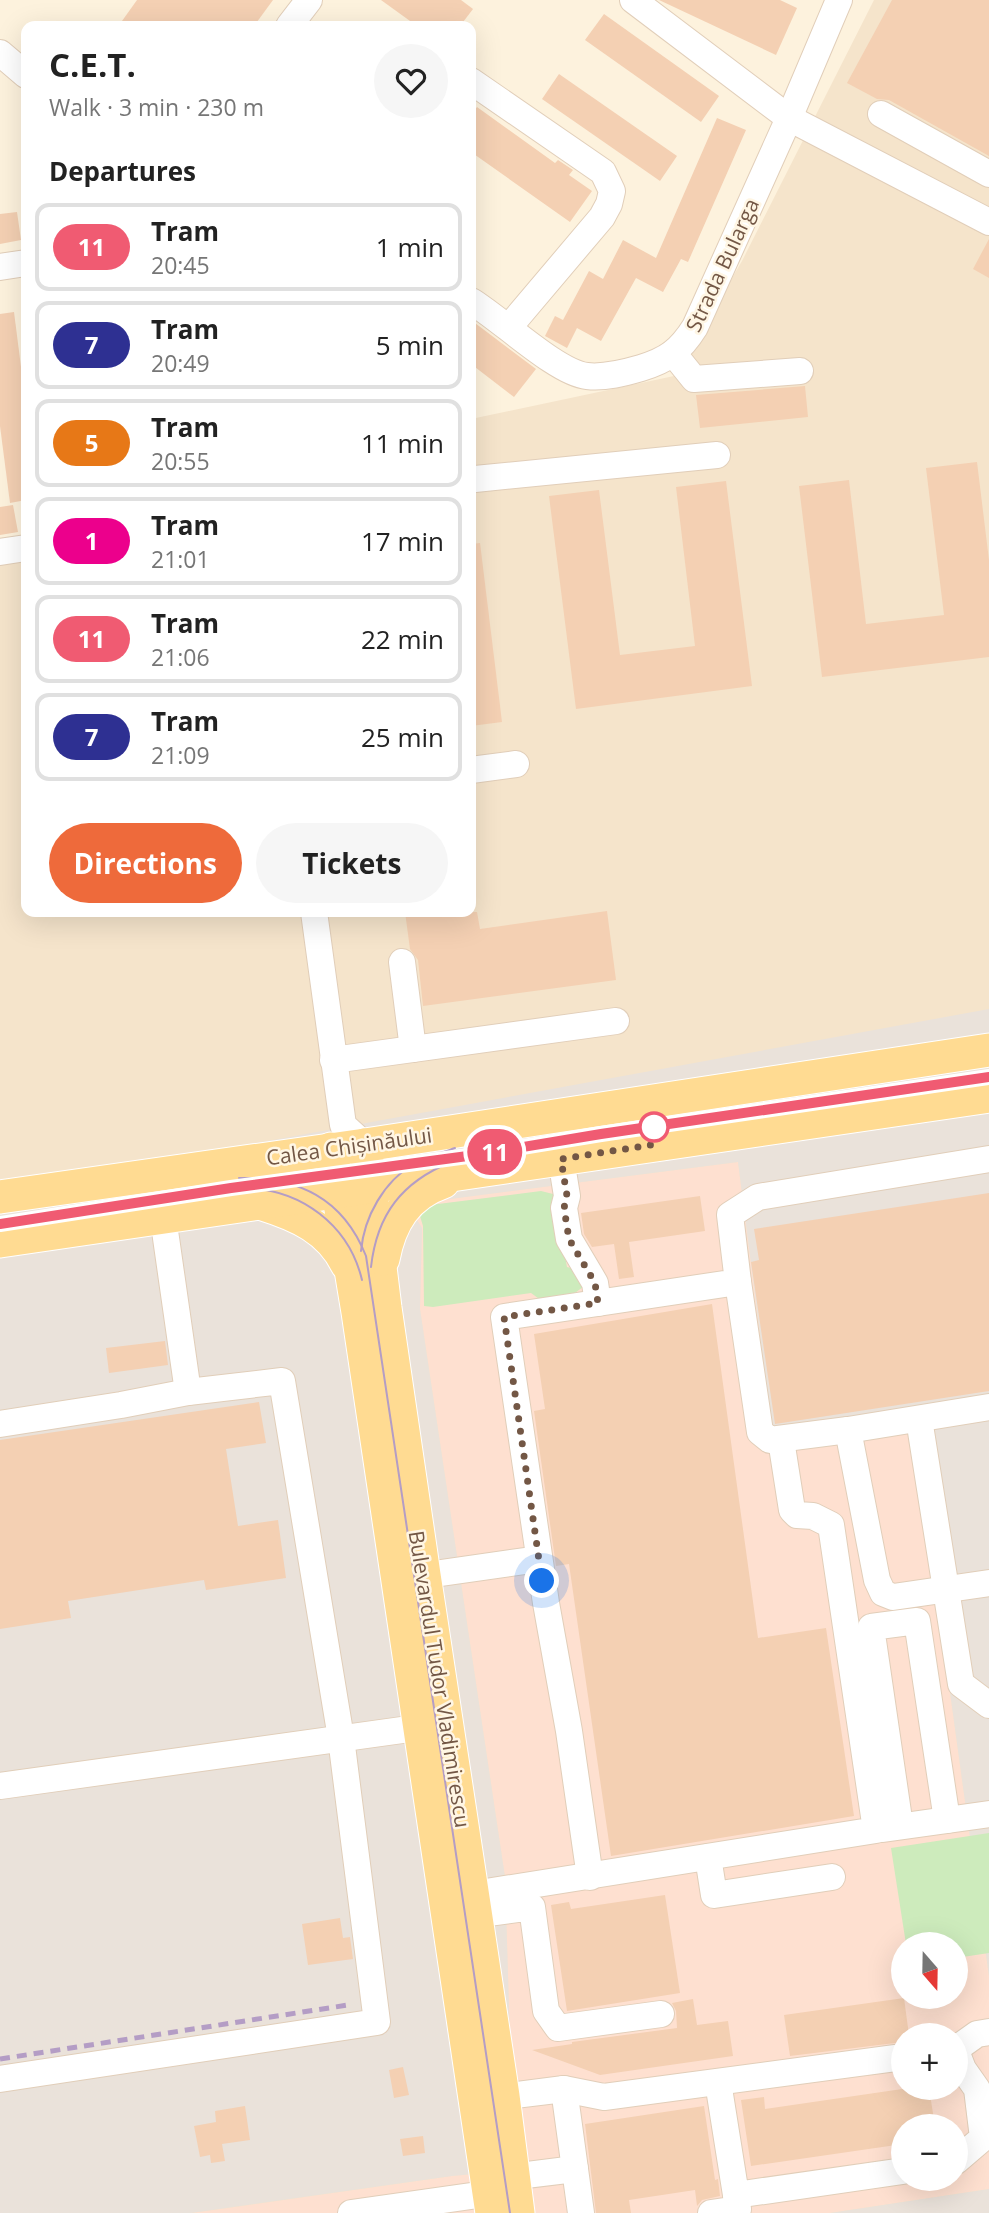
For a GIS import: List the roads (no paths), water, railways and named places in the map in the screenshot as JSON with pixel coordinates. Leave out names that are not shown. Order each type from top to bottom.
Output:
[{"type":"main road","name":"Calea Chișinăului","points":[[0,1197],[346,1140],[989,1050]]},
{"type":"main road","name":"Calea Chișinăului","points":[[0,1241],[989,1096]]},
{"type":"main road","name":"Bulevardul Tudor Vladimirescu","points":[[346,1140],[371,1188],[367,1274],[502,2194]]},
{"type":"main road","name":"Bulevardul Tudor Vladimirescu","points":[[346,1140],[338,1192],[367,1274]]},
{"type":"main road","points":[[261,1203],[307,1220],[320,1230],[342,1255],[367,1274],[400,1213],[411,1199],[426,1188],[466,1174]]},
{"type":"street","points":[[293,21],[309,0]]},
{"type":"street","points":[[633,0],[789,118],[989,222]]},
{"type":"street","name":"Strada Bularga","points":[[476,304],[565,370],[587,376],[631,371],[655,363],[684,345],[695,327],[789,118],[839,0]]},
{"type":"street","points":[[0,53],[21,71]]},
{"type":"street","points":[[476,84],[603,172],[612,191],[609,204],[601,217],[509,327]]},
{"type":"street","points":[[881,114],[989,174]]},
{"type":"street","points":[[0,267],[21,265]]},
{"type":"street","points":[[673,353],[694,379],[800,371]]},
{"type":"street","points":[[476,480],[716,455]]},
{"type":"street","points":[[0,552],[21,549]]},
{"type":"street","points":[[476,770],[516,764]]},
{"type":"street","points":[[315,917],[346,1140]]},
{"type":"street","points":[[402,962],[413,1049]]},
{"type":"street","points":[[333,1060],[616,1021]]},
{"type":"street","points":[[561,1159],[567,1196],[564,1208],[569,1239],[595,1283],[598,1303]]},
{"type":"street","points":[[989,1160],[758,1197],[730,1215],[760,1432],[770,1440],[989,1407]]},
{"type":"street","points":[[163,1217],[188,1392]]},
{"type":"street","points":[[590,1877],[569,1731],[539,1559],[504,1317],[738,1282]]},
{"type":"street","points":[[0,1424],[188,1392],[282,1381],[341,1738],[377,2022],[0,2079]]},
{"type":"street","points":[[919,1419],[961,1684],[989,1705]]},
{"type":"street","points":[[848,1430],[877,1580],[883,1593],[893,1597],[989,1583]]},
{"type":"street","points":[[780,1440],[792,1510],[797,1515],[813,1516],[831,1525],[888,1828]]},
{"type":"street","points":[[411,1577],[539,1559]]},
{"type":"street","points":[[888,1828],[871,1627],[917,1621],[947,1820]]},
{"type":"street","points":[[0,1786],[433,1726]]},
{"type":"street","points":[[461,1906],[590,1877],[989,1814]]},
{"type":"street","points":[[708,1857],[714,1895],[832,1877]]},
{"type":"street","points":[[461,1906],[532,1907],[546,2011],[558,2028],[660,2014]]},
{"type":"street","points":[[968,2041],[977,2034],[989,2032]]},
{"type":"street","points":[[489,2098],[564,2089],[604,2097],[891,2059]]},
{"type":"street","points":[[968,2076],[977,2089],[983,2138],[968,2151]]},
{"type":"street","points":[[711,2213],[738,2209],[718,2082]]},
{"type":"street","points":[[564,2089],[581,2213]]},
{"type":"street","points":[[351,2213],[435,2207],[502,2194],[575,2169]]},
{"type":"street","points":[[736,2195],[891,2173]]},
{"type":"tram line","points":[[440,1160],[989,1077]]},
{"type":"tram line","name":"11","points":[[0,1224],[989,1077]]},
{"type":"tram line","points":[[361,1251],[371,1213],[393,1180],[419,1162],[455,1148]]},
{"type":"tram line","points":[[371,1267],[379,1231],[395,1202],[419,1179],[451,1162]]},
{"type":"tram line","points":[[287,1181],[412,1164]]},
{"type":"tram line","points":[[239,1178],[280,1182],[316,1195],[345,1219],[366,1256],[510,2213]]},
{"type":"tram line","points":[[0,1224],[253,1185]]},
{"type":"tram line","points":[[245,1188],[285,1195],[320,1214],[346,1243],[356,1260],[362,1280]]},
{"type":"railway","points":[[0,2059],[348,2005]]}]
